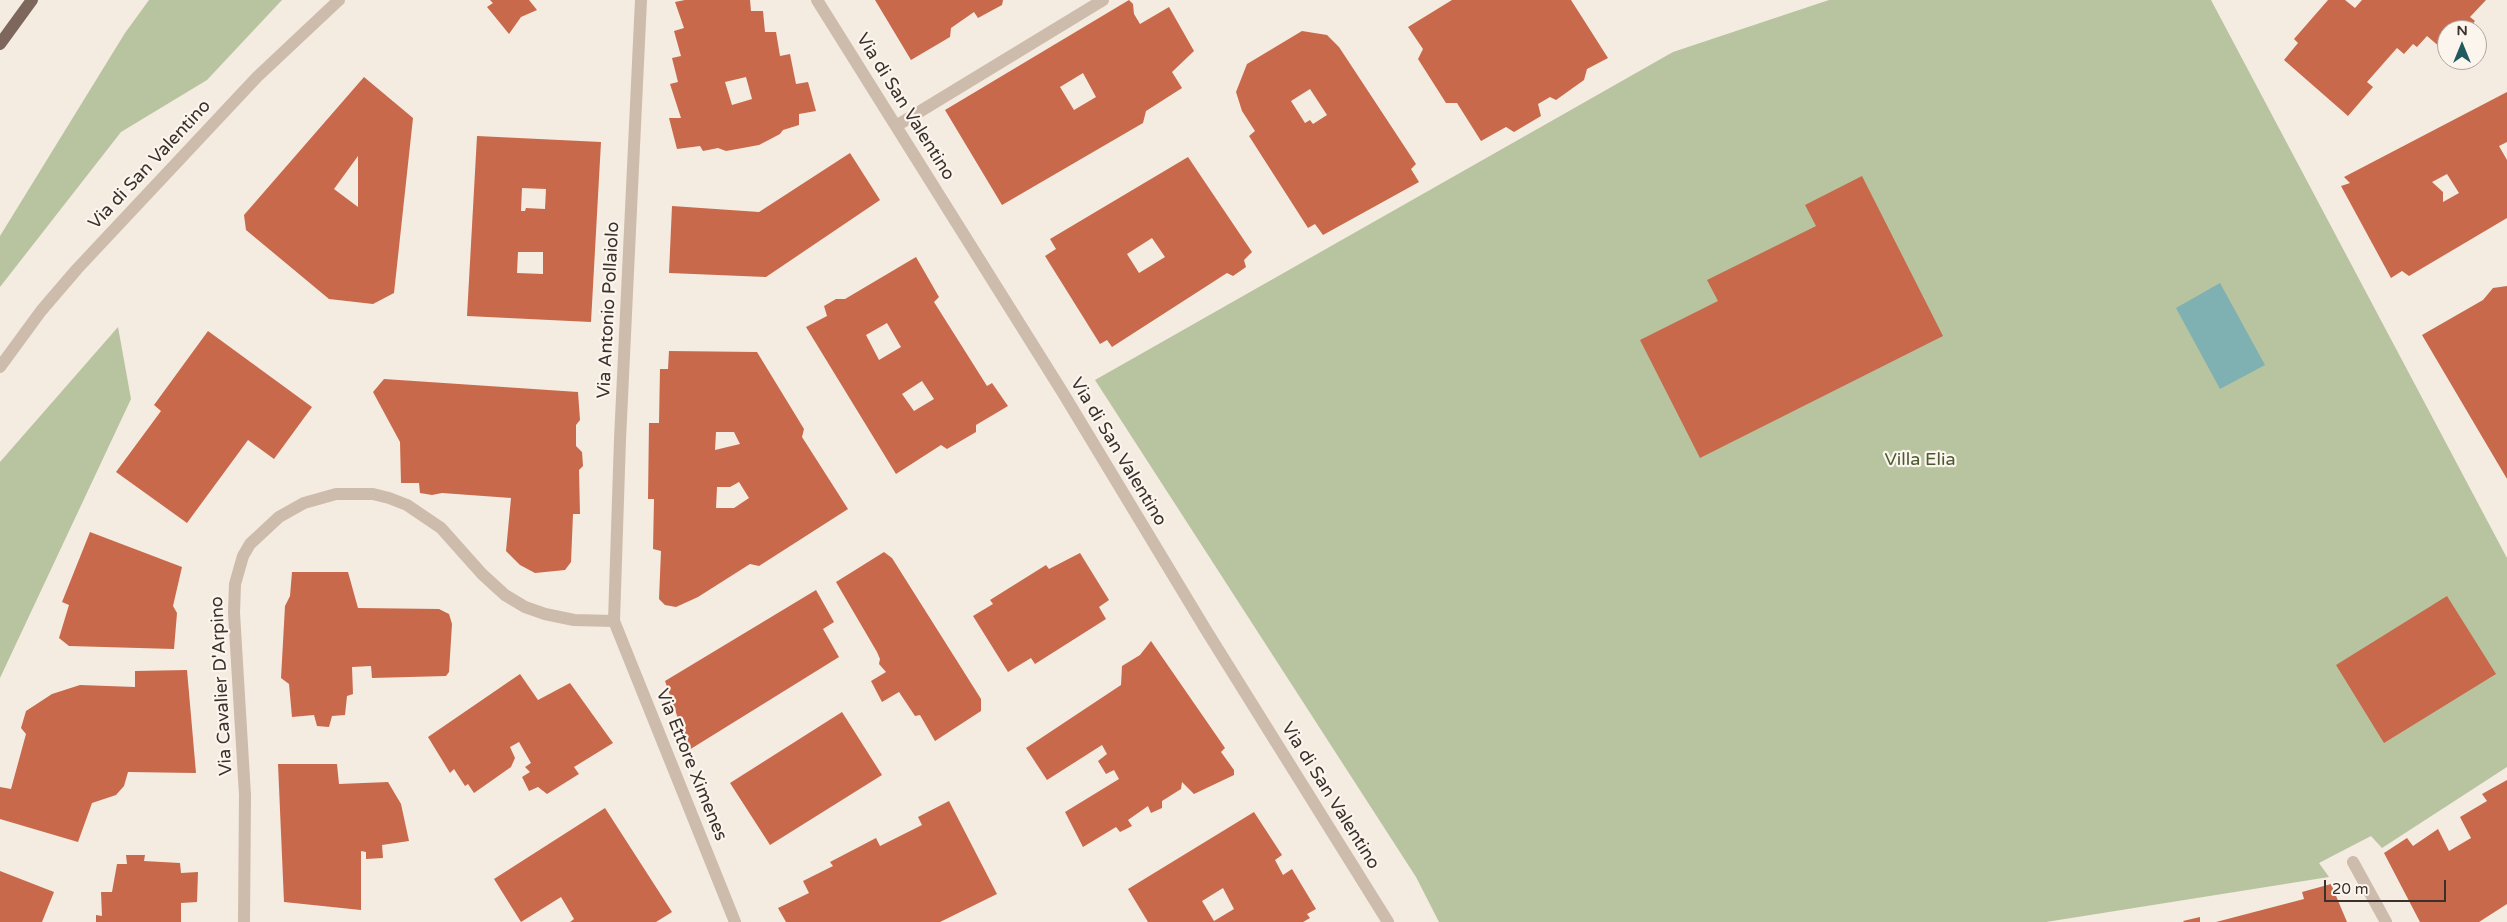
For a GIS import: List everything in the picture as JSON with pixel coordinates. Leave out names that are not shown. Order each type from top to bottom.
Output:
[{"type":"main road","points":[[0,44],[32,0]]},
{"type":"street","name":"Via di San Valentino","points":[[0,367],[41,311],[76,269],[257,77],[339,0]]},
{"type":"street","name":"Via Antonio Pollaiolo","points":[[614,621],[620,440],[641,0]]},
{"type":"street","name":"Via di San Valentino","points":[[818,0],[1388,922]]},
{"type":"street","points":[[896,126],[1104,0]]},
{"type":"street","name":"Via Cavalier D'Arpino","points":[[244,922],[245,795],[234,613],[235,584],[243,556],[250,544],[278,517],[304,503],[336,494],[373,494],[389,498],[407,505],[441,528],[482,574],[504,594],[526,607],[545,614],[574,620],[614,621]]},
{"type":"street","name":"Via Ettore Ximenes","points":[[614,621],[735,922]]},
{"type":"street","points":[[2353,862],[2386,922]]},
{"type":"green space","points":[[149,0],[282,0],[207,80],[121,132],[0,287],[0,236],[125,33]]},
{"type":"green space","name":"Villa Elia","points":[[1829,0],[2211,0],[2507,558],[2507,767],[2382,848],[2371,836],[2319,863],[2329,877],[2046,922],[1439,922],[1416,877],[1095,380],[1673,52]]},
{"type":"green space","points":[[118,327],[131,399],[0,678],[0,462]]},
{"type":"water","points":[[2220,283],[2265,365],[2220,389],[2176,308]]},
{"type":"building","points":[[490,0],[529,0],[537,10],[521,17],[509,34],[487,7],[493,3]]},
{"type":"building","points":[[685,0],[750,0],[751,11],[763,11],[765,32],[776,32],[780,56],[790,54],[796,84],[808,82],[816,111],[799,114],[799,125],[783,130],[780,134],[759,145],[726,151],[718,148],[703,151],[700,146],[677,149],[669,118],[681,118],[670,84],[678,82],[672,58],[681,56],[674,31],[684,28],[675,2]],"holes":[[[746,77],[752,99],[732,105],[725,82]]]},
{"type":"building","points":[[875,0],[1003,0],[1002,5],[978,18],[974,12],[951,28],[950,37],[911,60]]},
{"type":"building","points":[[1129,0],[1133,4],[1134,14],[1140,24],[1169,7],[1194,51],[1172,72],[1182,88],[1146,111],[1143,123],[1002,205],[945,110]],"holes":[[[1083,73],[1096,97],[1074,110],[1060,87]]]},
{"type":"building","points":[[1452,0],[1571,0],[1608,58],[1587,69],[1584,80],[1556,100],[1550,97],[1538,104],[1541,116],[1514,132],[1506,127],[1481,141],[1457,103],[1446,103],[1418,59],[1423,49],[1408,27]]},
{"type":"building","points":[[2328,0],[2345,0],[2355,8],[2362,0],[2486,0],[2470,17],[2474,20],[2437,20],[2437,44],[2427,36],[2417,47],[2413,44],[2404,54],[2397,48],[2367,82],[2373,87],[2348,116],[2284,60],[2298,43],[2294,39]]},
{"type":"building","points":[[1302,31],[1327,35],[1339,47],[1416,164],[1411,169],[1419,182],[1323,235],[1315,224],[1308,228],[1249,136],[1255,131],[1242,111],[1236,92],[1247,64]],"holes":[[[1310,89],[1327,115],[1313,124],[1310,120],[1305,123],[1291,101]]]},
{"type":"building","points":[[364,77],[413,118],[394,293],[373,304],[329,299],[246,230],[244,215]],"holes":[[[358,156],[358,207],[334,189]]]},
{"type":"building","points":[[2507,92],[2507,142],[2499,146],[2507,160],[2507,218],[2409,276],[2402,271],[2391,278],[2341,186],[2350,183],[2344,177]],"holes":[[[2447,174],[2459,193],[2443,202],[2443,192],[2432,182]]]},
{"type":"building","points":[[477,136],[601,142],[591,322],[467,316]],"holes":[[[522,188],[546,189],[545,209],[526,208],[525,211],[521,211]],[[518,252],[543,252],[543,274],[517,273]]]},
{"type":"building","points":[[850,153],[880,200],[766,277],[669,273],[672,206],[759,212]]},
{"type":"building","points":[[1188,157],[1252,252],[1244,260],[1246,267],[1233,276],[1227,273],[1112,347],[1107,340],[1100,344],[1045,256],[1056,249],[1050,239]],"holes":[[[1152,238],[1165,257],[1139,273],[1127,254]]]},
{"type":"building","points":[[1862,176],[1943,336],[1700,458],[1640,340],[1718,301],[1707,280],[1816,226],[1805,205]]},
{"type":"building","points":[[916,257],[939,297],[934,302],[987,386],[992,383],[1008,406],[976,425],[976,432],[947,449],[941,445],[896,474],[806,327],[827,316],[824,306],[836,299],[845,299]],"holes":[[[887,323],[901,347],[879,360],[866,335]],[[922,381],[934,399],[914,411],[902,394]]]},
{"type":"building","points":[[2507,286],[2507,479],[2422,335],[2483,300],[2493,288]]},
{"type":"building","points":[[208,331],[312,407],[274,459],[248,440],[187,523],[116,472],[161,411],[154,405]]},
{"type":"building","points":[[669,351],[757,352],[804,429],[802,437],[848,509],[759,566],[750,564],[698,597],[676,607],[665,605],[659,599],[661,551],[653,549],[654,499],[648,499],[649,423],[659,423],[660,369],[668,369]],"holes":[[[716,432],[734,432],[740,444],[715,450]],[[739,482],[749,498],[734,508],[716,508],[717,487],[730,487]]]},
{"type":"building","points":[[384,379],[578,392],[580,420],[576,425],[576,446],[582,452],[583,466],[579,470],[580,514],[573,514],[571,562],[565,570],[535,573],[520,565],[506,551],[511,498],[442,493],[432,495],[420,493],[419,483],[401,483],[400,442],[373,392]]},
{"type":"building","points":[[90,532],[182,567],[173,606],[177,613],[174,649],[69,646],[59,638],[69,605],[62,602]]},
{"type":"building","points":[[884,552],[892,558],[981,699],[981,711],[935,741],[920,715],[915,716],[899,692],[882,702],[871,681],[886,672],[879,664],[880,659],[877,652],[836,582]]},
{"type":"building","points":[[1080,553],[1109,600],[1099,607],[1106,619],[1035,664],[1031,658],[1008,672],[973,616],[993,604],[990,600],[1046,565],[1049,569]]},
{"type":"building","points":[[292,572],[348,572],[358,608],[439,609],[449,614],[452,624],[449,672],[446,676],[372,678],[371,666],[352,667],[353,694],[347,696],[345,715],[332,716],[329,727],[317,726],[314,715],[292,717],[289,684],[281,678],[285,606],[290,596]]},
{"type":"building","points":[[816,590],[834,622],[823,629],[839,657],[689,750],[665,681]]},
{"type":"building","points":[[2447,596],[2496,674],[2384,743],[2336,665]]},
{"type":"building","points":[[1151,641],[1225,748],[1221,752],[1234,770],[1234,775],[1194,794],[1182,782],[1181,789],[1162,801],[1162,808],[1151,813],[1148,806],[1128,820],[1132,826],[1120,832],[1116,827],[1083,847],[1065,812],[1119,779],[1114,770],[1106,774],[1098,761],[1107,754],[1102,745],[1047,780],[1026,748],[1121,685],[1122,666],[1140,655]]},
{"type":"building","points":[[187,670],[196,773],[128,772],[124,786],[116,795],[92,803],[78,842],[0,819],[0,787],[11,789],[26,734],[21,728],[26,711],[52,694],[80,685],[135,687],[135,671]]},
{"type":"building","points":[[520,674],[538,700],[570,683],[613,743],[574,767],[579,774],[547,794],[538,787],[529,791],[522,777],[530,772],[525,767],[531,763],[519,742],[510,747],[515,758],[511,767],[474,793],[468,784],[465,786],[454,769],[450,773],[428,737]]},
{"type":"building","points":[[842,712],[882,775],[770,845],[730,783]]},
{"type":"building","points":[[278,764],[337,764],[339,784],[388,782],[401,804],[409,841],[382,845],[383,858],[366,859],[366,852],[361,851],[361,910],[284,902]]},
{"type":"building","points":[[2507,780],[2507,904],[2479,922],[2420,922],[2384,853],[2407,838],[2413,846],[2438,829],[2449,851],[2471,838],[2460,817],[2487,801],[2482,794]]},
{"type":"building","points":[[949,801],[997,894],[940,922],[786,922],[778,908],[809,893],[803,881],[833,866],[830,862],[876,838],[880,846],[922,825],[918,817]]},
{"type":"building","points":[[605,808],[672,912],[656,922],[570,922],[574,919],[561,897],[521,922],[494,879]]},
{"type":"building","points":[[1254,812],[1282,855],[1275,860],[1283,875],[1292,869],[1316,909],[1307,914],[1310,918],[1303,922],[1148,922],[1128,889]],"holes":[[[1223,888],[1234,909],[1214,921],[1202,901]]]},
{"type":"building","points":[[126,855],[145,855],[144,861],[180,863],[181,873],[198,872],[197,902],[181,903],[181,922],[96,922],[96,915],[102,916],[101,892],[112,892],[117,864],[127,864]]},
{"type":"building","points":[[0,871],[54,892],[42,922],[0,922]]},
{"type":"building","points":[[2331,884],[2347,922],[2216,922],[2304,899],[2302,892]]},
{"type":"building","points":[[2200,917],[2200,922],[2183,921]]}]
